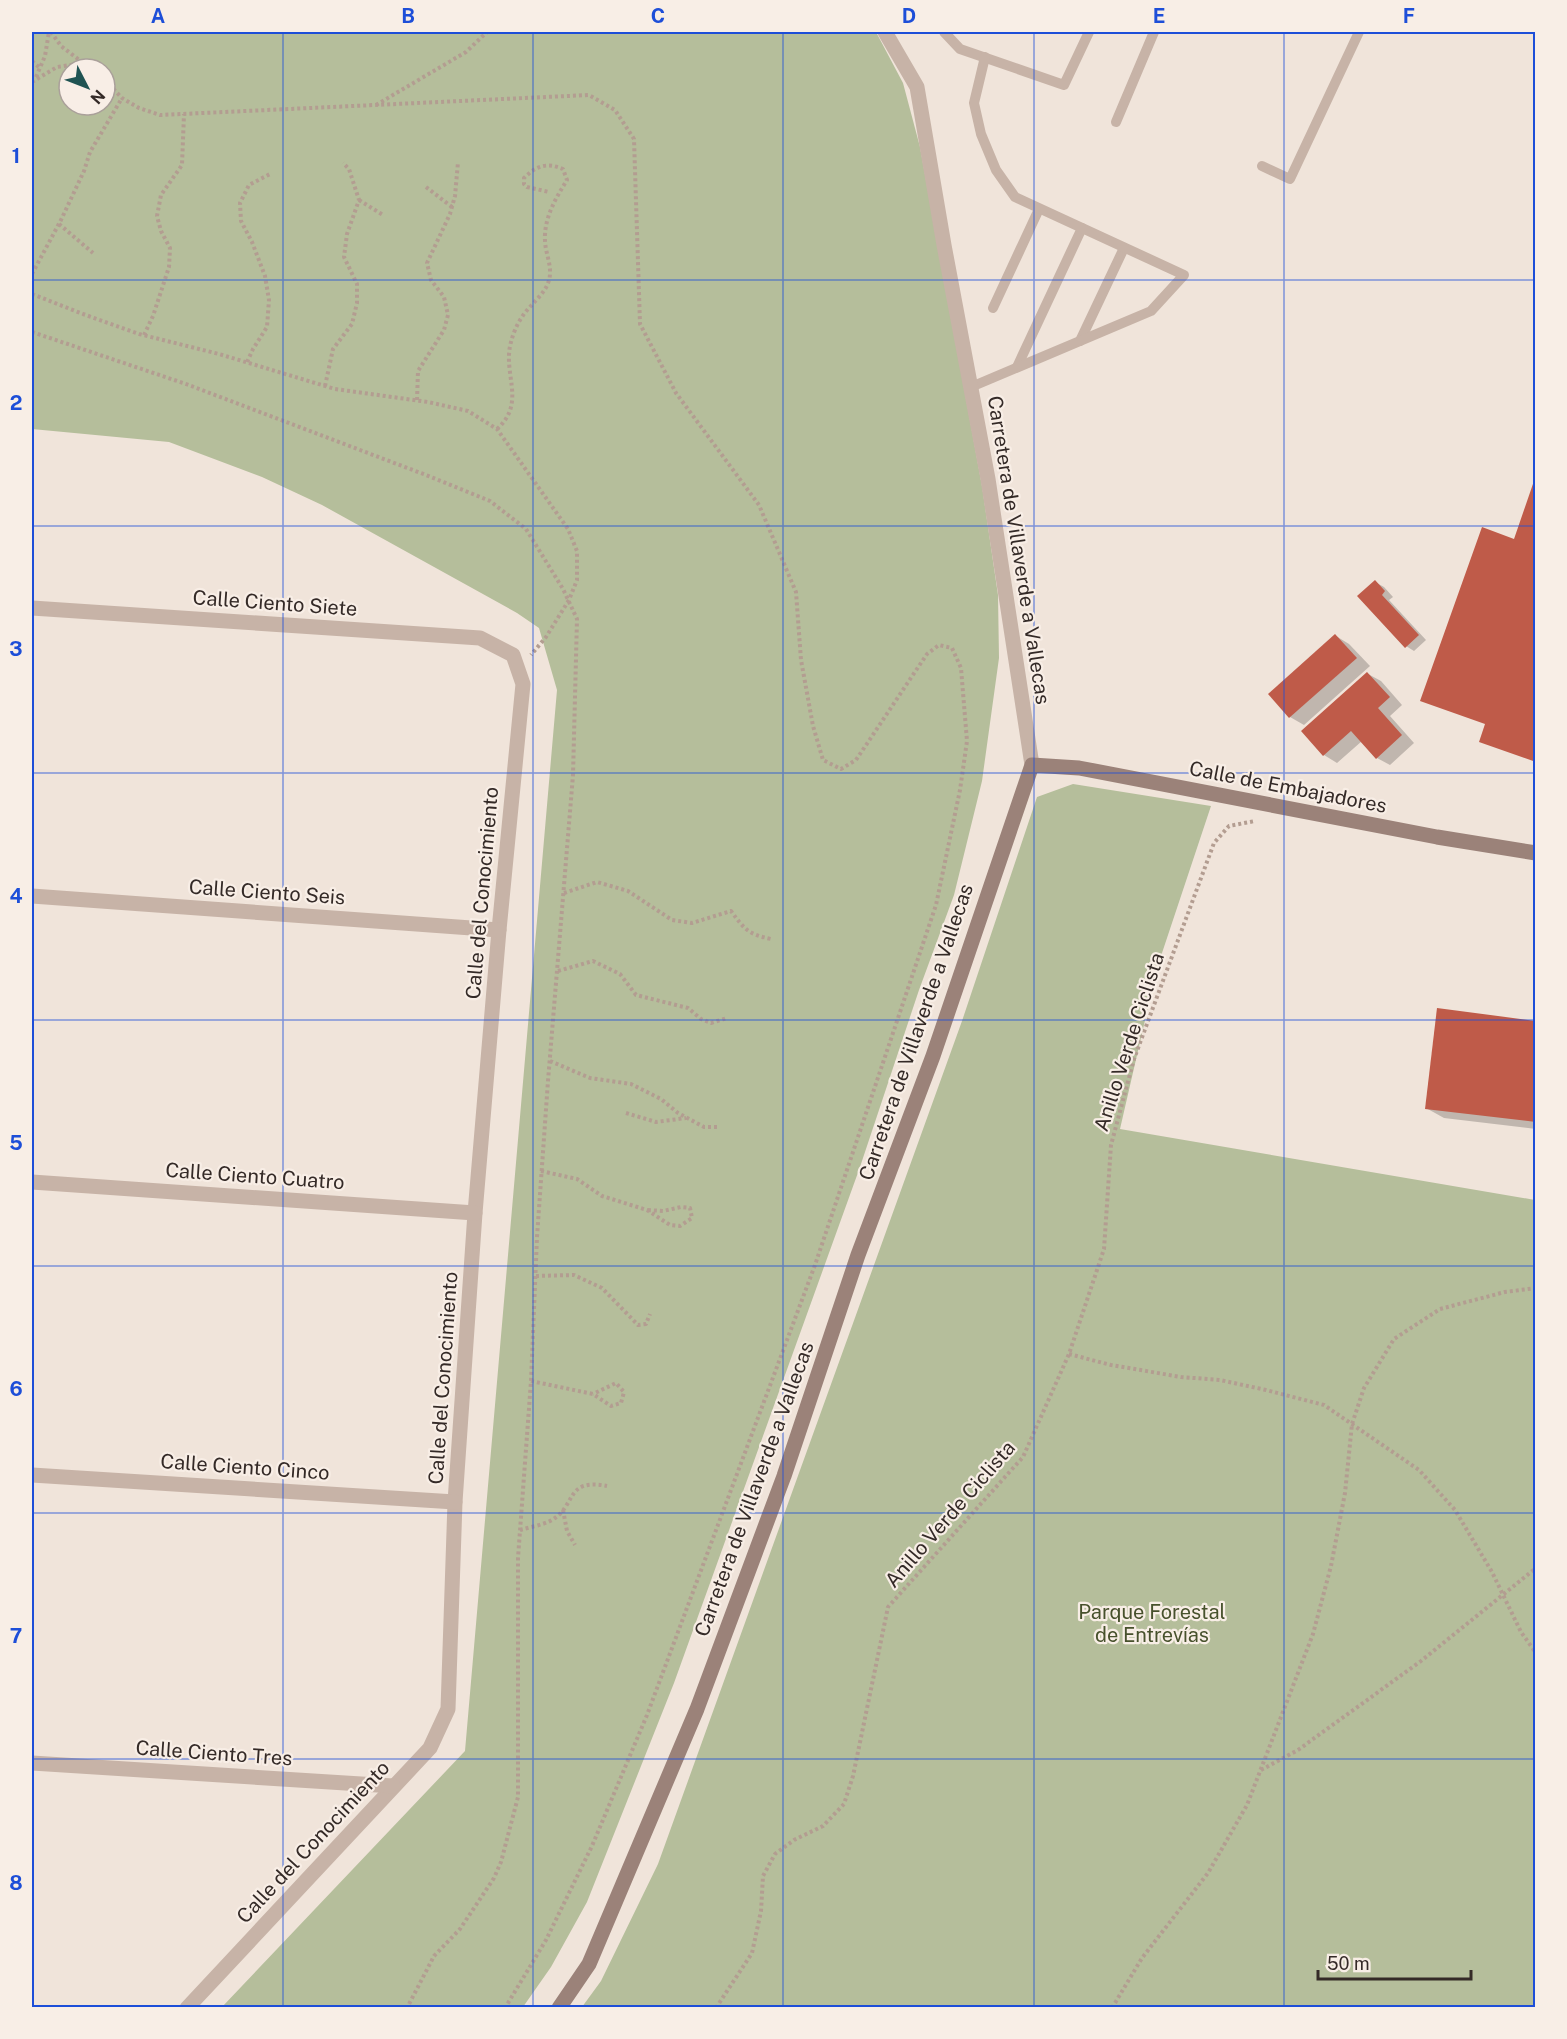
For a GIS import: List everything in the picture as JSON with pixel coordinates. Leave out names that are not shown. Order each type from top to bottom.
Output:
[{"type":"main road","name":"Calle de Embajadores","points":[[1032,765],[1079,768],[1536,853]]},
{"type":"main road","name":"Carretera de Villaverde a Vallecas","points":[[559,2007],[589,1964],[701,1698],[784,1476],[858,1255],[933,1056],[1032,765]]},
{"type":"street","name":"Carretera de Villaverde a Vallecas","points":[[885,32],[917,87],[988,479],[1032,765]]},
{"type":"street","name":"Calle Ciento Siete","points":[[32,608],[480,638],[515,662]]},
{"type":"street","name":"Calle del Conocimiento","points":[[187,2007],[430,1748],[448,1709],[455,1502],[475,1213],[523,684],[515,662]]},
{"type":"street","name":"Calle Ciento Seis","points":[[32,896],[499,930]]},
{"type":"street","name":"Calle Ciento Cuatro","points":[[32,1182],[475,1213]]},
{"type":"street","name":"Calle Ciento Cinco","points":[[32,1475],[455,1502]]},
{"type":"street","name":"Calle Ciento Tres","points":[[32,1763],[393,1786]]},
{"type":"lane","points":[[944,32],[960,49],[1064,85],[1089,32]]},
{"type":"lane","points":[[1116,122],[1155,32]]},
{"type":"lane","points":[[1262,166],[1290,179],[1359,32]]},
{"type":"lane","points":[[970,387],[1151,312],[1184,275],[1015,197],[996,170],[981,134],[974,103],[985,57]]},
{"type":"lane","points":[[993,308],[1039,208]]},
{"type":"lane","points":[[1017,368],[1082,228]]},
{"type":"lane","points":[[1080,341],[1124,248]]},
{"type":"path","points":[[50,32],[61,46],[76,57]]},
{"type":"path","points":[[36,78],[45,56],[50,32]]},
{"type":"path","points":[[376,105],[466,52],[487,32]]},
{"type":"path","points":[[32,61],[40,68]]},
{"type":"path","points":[[32,82],[57,67]]},
{"type":"path","points":[[117,93],[139,108],[160,115],[589,95],[615,110],[634,139],[640,324],[676,393],[759,505],[796,592],[801,660],[813,726],[824,760],[841,769],[856,760],[927,654],[939,645],[952,648],[961,668],[967,741],[960,790],[936,905],[819,1254],[655,1693],[592,1846],[546,1940],[505,2007]]},
{"type":"path","points":[[32,274],[84,171],[90,152],[122,98]]},
{"type":"path","points":[[144,335],[153,316],[169,267],[170,248],[157,216],[161,195],[183,165],[184,114]]},
{"type":"path","points":[[417,400],[418,371],[444,330],[448,315],[444,297],[431,280],[427,263],[452,207],[458,162]]},
{"type":"path","points":[[325,386],[333,349],[352,324],[357,303],[357,284],[344,257],[347,234],[359,200],[349,169],[343,163]]},
{"type":"path","points":[[497,429],[506,421],[514,396],[508,358],[511,342],[521,318],[544,292],[550,279],[546,248],[548,217],[567,180],[563,169],[546,164],[536,168],[524,178],[524,184],[527,187],[549,192]]},
{"type":"path","points":[[247,362],[267,327],[269,300],[265,276],[241,221],[240,203],[249,185],[270,174]]},
{"type":"path","points":[[426,187],[452,207]]},
{"type":"path","points":[[359,200],[383,215]]},
{"type":"path","points":[[58,224],[93,253]]},
{"type":"path","points":[[32,294],[144,335],[247,362],[335,389],[417,400],[468,411],[497,429],[568,529],[577,551],[577,580],[569,600],[546,637],[515,662]]},
{"type":"path","points":[[32,332],[186,384],[490,501],[526,529],[569,600],[577,619],[573,775],[542,1171],[531,1381],[518,1558],[518,1797],[501,1862],[494,1878],[460,1929],[434,1956],[407,2007]]},
{"type":"path","name":"Anillo Verde Ciclista","points":[[716,2007],[752,1953],[761,1911],[763,1876],[775,1854],[794,1840],[823,1826],[844,1804],[853,1776],[888,1607],[1023,1457],[1069,1354],[1104,1249],[1111,1145],[1134,1059],[1200,879],[1214,843],[1229,826],[1252,820],[1264,823]]},
{"type":"path","points":[[564,894],[597,882],[628,891],[672,920],[692,923],[730,911],[752,935],[771,939]]},
{"type":"path","points":[[558,970],[592,961],[620,974],[636,995],[688,1008],[701,1019],[711,1023],[727,1018]]},
{"type":"path","points":[[550,1061],[590,1078],[631,1084],[661,1099],[704,1127],[717,1127]]},
{"type":"path","points":[[626,1113],[656,1122],[687,1118]]},
{"type":"path","points":[[542,1171],[577,1179],[602,1197],[647,1210],[663,1212],[681,1207],[690,1209],[692,1218],[680,1226],[670,1225],[647,1210]]},
{"type":"path","points":[[536,1276],[574,1275],[602,1288],[638,1325],[646,1324],[650,1314]]},
{"type":"path","points":[[1112,2007],[1142,1958],[1208,1873],[1247,1805],[1313,1634],[1331,1566],[1345,1492],[1352,1425],[1364,1388],[1394,1339],[1440,1309],[1505,1292],[1536,1288]]},
{"type":"path","points":[[1069,1354],[1111,1365],[1181,1377],[1220,1380],[1266,1389],[1324,1405],[1419,1470],[1455,1510],[1492,1572],[1521,1632],[1536,1653]]},
{"type":"path","points":[[531,1381],[593,1394],[611,1406],[621,1403],[624,1392],[616,1383],[593,1394]]},
{"type":"path","points":[[520,1530],[551,1521],[563,1510],[578,1489],[590,1483],[607,1486]]},
{"type":"path","points":[[563,1510],[567,1531],[575,1545]]},
{"type":"path","points":[[1260,1770],[1306,1744],[1420,1661],[1536,1568]]},
{"type":"green space","points":[[32,32],[876,32],[903,83],[920,147],[982,486],[998,595],[999,658],[982,781],[954,895],[919,990],[860,1167],[674,1683],[587,1902],[551,1967],[523,2007],[222,2007],[465,1751],[557,690],[539,628],[517,613],[322,505],[262,477],[169,442],[32,429]]},
{"type":"green space","name":"Parque Forestal de Entrevías","points":[[1073,784],[1211,806],[1157,968],[1120,1129],[1535,1200],[1535,2007],[582,2007],[601,1981],[658,1864],[962,1021],[1037,797]]},
{"type":"building","points":[[1535,478],[1536,762],[1479,742],[1485,724],[1420,701],[1482,527],[1514,539]]},
{"type":"building","points":[[1375,580],[1385,591],[1382,595],[1419,635],[1405,648],[1357,596]]},
{"type":"building","points":[[1335,634],[1357,658],[1289,718],[1268,694]]},
{"type":"building","points":[[1367,672],[1390,697],[1378,708],[1402,735],[1376,759],[1351,731],[1323,756],[1301,731]]},
{"type":"building","points":[[1437,1008],[1536,1021],[1536,1122],[1425,1109]]}]
